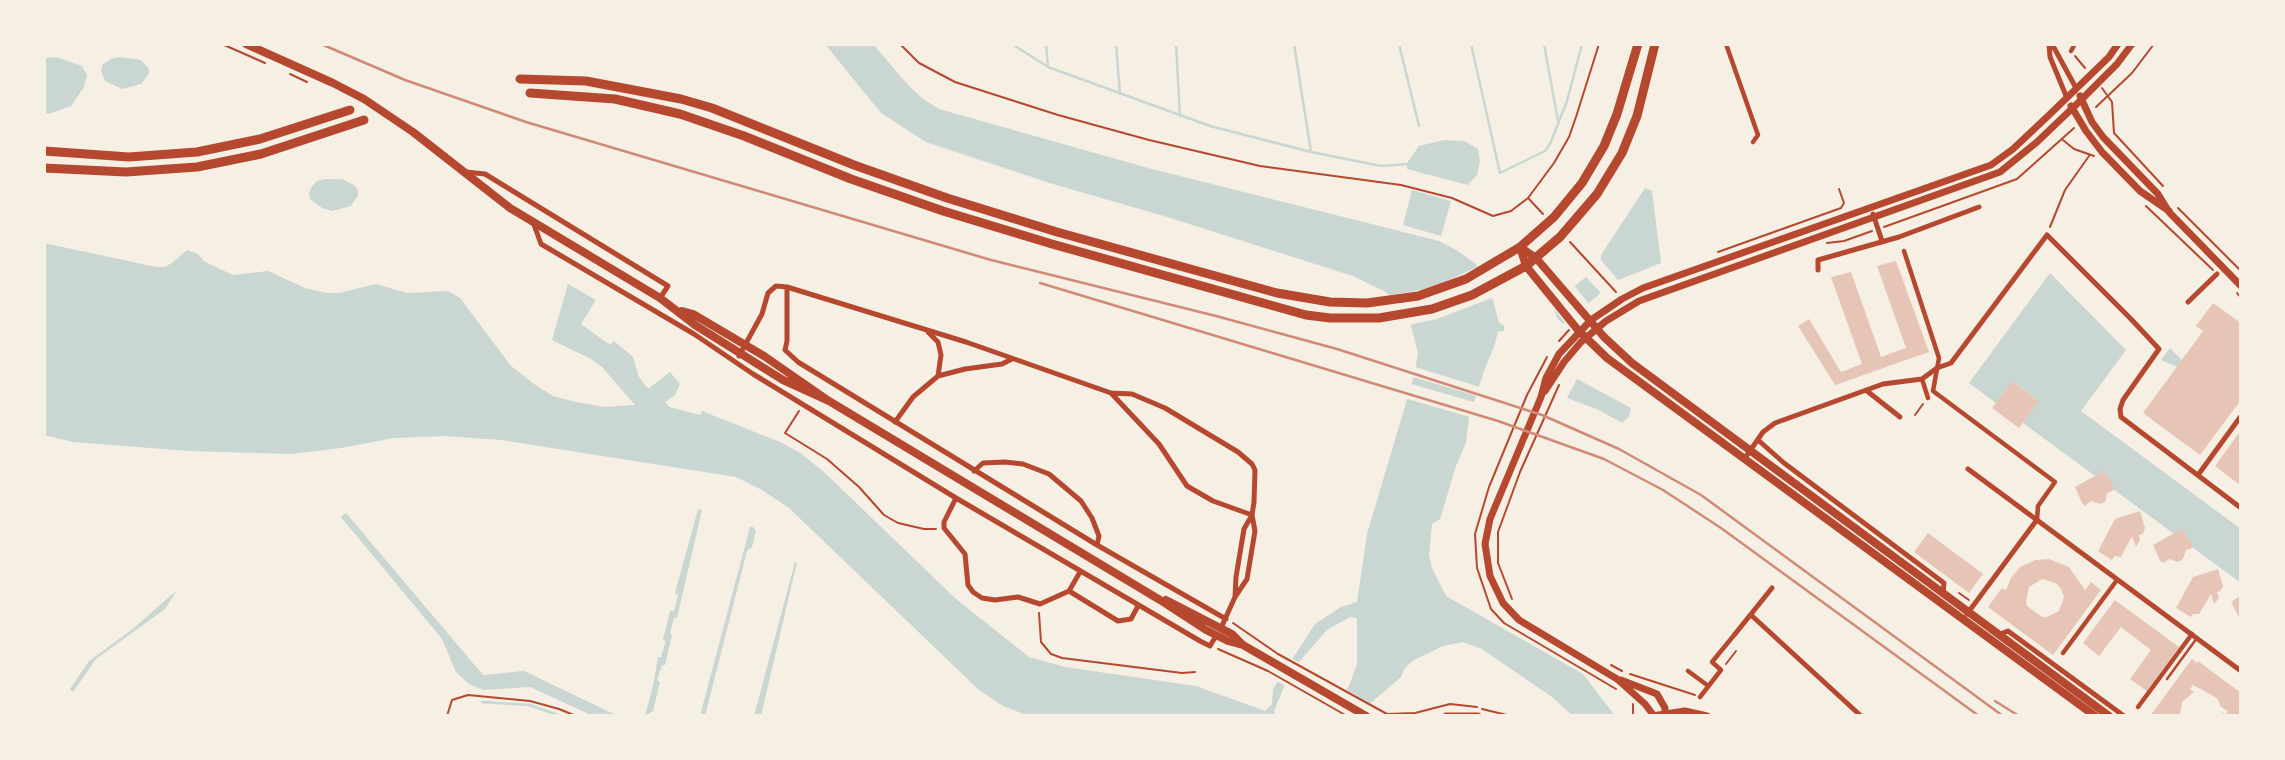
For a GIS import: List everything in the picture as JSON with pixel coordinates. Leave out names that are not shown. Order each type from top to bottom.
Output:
[{"type":"main road","points":[[246,44],[333,83],[383,112],[510,208],[679,310],[693,314],[743,349],[783,367],[828,401],[1160,600],[1168,601],[1219,632],[1232,634],[1271,667],[1366,716]]},
{"type":"main road","points":[[520,79],[586,81],[681,99],[712,108],[854,165],[947,198],[1278,293],[1357,303],[1393,301],[1430,293],[1466,279],[1520,247],[1563,208],[1595,164],[1617,114],[1638,44]]},
{"type":"main road","points":[[530,93],[615,99],[680,114],[708,122],[851,179],[943,211],[1052,244],[1296,312],[1330,318],[1379,318],[1407,315],[1472,295],[1508,277],[1560,237],[1584,211],[1616,163],[1637,116],[1655,44]]},
{"type":"main road","points":[[44,151],[101,156],[157,156],[197,152],[260,139],[350,110]]},
{"type":"main road","points":[[44,168],[126,172],[197,167],[261,154],[364,120]]},
{"type":"main road","points":[[1520,247],[1536,258],[1616,350],[1748,454],[1940,597],[2109,716]]},
{"type":"main road","points":[[1520,247],[1526,265],[1539,282],[1578,330],[1607,358],[1748,454]]},
{"type":"main road","points":[[1996,638],[2095,716]]},
{"type":"street","points":[[1726,44],[1758,135],[1753,142]]},
{"type":"street","points":[[2050,44],[2103,137],[2172,209],[2238,289]]},
{"type":"street","points":[[2050,44],[2050,57],[2072,108],[2102,152],[2156,205],[2172,209]]},
{"type":"street","points":[[2071,51],[2075,44]]},
{"type":"street","points":[[1707,716],[1694,711],[1654,716],[1645,704],[1617,679],[1539,634],[1519,620],[1503,603],[1488,569],[1485,544],[1490,519],[1541,397],[1549,370],[1565,345],[1591,320],[1643,288],[1991,164],[2013,149],[2109,57],[2118,44]]},
{"type":"street","points":[[1541,397],[1581,342],[1606,321],[1649,296],[2000,172],[2082,99],[2118,64],[2132,44]]},
{"type":"street","points":[[461,171],[485,174],[668,286],[660,298]]},
{"type":"street","points":[[1871,207],[1882,241]]},
{"type":"street","points":[[1818,270],[1818,260],[1979,207]]},
{"type":"street","points":[[533,221],[541,244],[694,334],[736,361],[803,404],[956,498],[1210,646],[1247,579],[1255,531],[1252,515],[1256,477],[1252,464],[1209,432],[1165,408],[1132,394],[1111,393],[926,330],[787,287],[771,288],[762,314],[736,361]]},
{"type":"street","points":[[1748,454],[1766,430],[1775,423],[1883,384],[1922,379],[1937,368],[1951,363],[2047,235],[2159,349],[2123,400],[2121,417],[2241,508]]},
{"type":"street","points":[[1904,251],[1939,358],[1934,392],[1928,398],[1922,379]]},
{"type":"street","points":[[2188,302],[2217,275]]},
{"type":"street","points":[[787,287],[785,350],[808,369],[1097,545],[1226,619]]},
{"type":"street","points":[[926,330],[938,342],[941,363],[938,376]]},
{"type":"street","points":[[895,422],[913,397],[938,376],[1002,364],[1012,359]]},
{"type":"street","points":[[1867,391],[1900,417]]},
{"type":"street","points":[[1934,392],[2055,482],[2038,506],[2036,521],[1966,616]]},
{"type":"street","points":[[1111,393],[1154,438],[1187,486],[1213,502],[1252,515]]},
{"type":"street","points":[[2198,475],[2241,416]]},
{"type":"street","points":[[1758,440],[1784,463],[1944,583],[1940,597]]},
{"type":"street","points":[[974,471],[983,463],[1005,462],[1023,464],[1049,474],[1081,501],[1099,536],[1097,545]]},
{"type":"street","points":[[1968,469],[2241,671]]},
{"type":"street","points":[[956,498],[948,512],[944,528],[965,554],[968,585],[982,598],[995,600],[1018,597],[1040,604],[1069,591],[1080,572]]},
{"type":"street","points":[[1235,597],[1244,529],[1252,515]]},
{"type":"street","points":[[2063,653],[2117,580]]},
{"type":"street","points":[[1700,697],[1721,670],[1712,662],[1772,588]]},
{"type":"street","points":[[1069,591],[1118,621],[1131,619],[1138,606]]},
{"type":"street","points":[[1176,627],[1185,613]]},
{"type":"street","points":[[1751,615],[1861,716]]},
{"type":"street","points":[[1996,638],[2008,631],[2124,716]]},
{"type":"street","points":[[2138,707],[2195,636]]},
{"type":"street","points":[[1688,671],[1707,685]]},
{"type":"street","points":[[1617,679],[1651,690],[1661,698],[1665,714]]},
{"type":"street","points":[[1446,716],[1478,716]]},
{"type":"lane","points":[[2167,679],[2195,636]]},
{"type":"path","points":[[222,44],[272,66]]},
{"type":"path","points":[[901,44],[919,63],[955,82],[1058,115],[1260,166],[1401,185],[1452,198],[1493,215],[1511,211],[1528,198],[1554,163],[1569,136],[1599,44]]},
{"type":"path","points":[[2088,114],[2132,73],[2154,44]]},
{"type":"path","points":[[285,72],[307,82]]},
{"type":"path","points":[[2108,95],[2113,111],[2114,133],[2158,179],[2169,195]]},
{"type":"path","points":[[2062,139],[2074,149],[2099,158]]},
{"type":"path","points":[[2047,235],[2064,190],[2090,155]]},
{"type":"path","points":[[1528,198],[1543,214]]},
{"type":"path","points":[[2145,205],[2217,275]]},
{"type":"path","points":[[1714,254],[1841,208]]},
{"type":"path","points":[[2172,209],[2241,271]]},
{"type":"path","points":[[1569,241],[1616,292],[1623,289]]},
{"type":"path","points":[[2238,289],[2241,298]]},
{"type":"path","points":[[1556,344],[1570,328]]},
{"type":"path","points":[[1551,351],[1527,394],[1489,487],[1475,534],[1477,568],[1492,609],[1504,623],[1616,690]]},
{"type":"path","points":[[1516,605],[1501,575],[1498,532],[1520,472],[1563,379]]},
{"type":"path","points":[[1915,415],[1928,398]]},
{"type":"path","points":[[803,404],[785,433],[827,459],[859,487],[884,515],[898,523],[924,529],[944,528]]},
{"type":"path","points":[[1040,604],[1039,633],[1045,648],[1051,654],[1062,658],[1182,673],[1195,672]]},
{"type":"path","points":[[1226,619],[1278,654],[1372,708],[1394,715],[1458,704],[1511,716]]},
{"type":"path","points":[[1210,646],[1271,667],[1347,716]]},
{"type":"path","points":[[1721,670],[1736,651]]},
{"type":"path","points":[[1603,661],[1622,671],[1700,697]]},
{"type":"path","points":[[447,716],[452,700],[461,695],[500,697],[540,704],[576,716]]},
{"type":"path","points":[[1630,698],[1633,716]]},
{"type":"shaded area","points":[[825,44],[873,44],[908,85],[939,109],[1148,168],[1439,241],[1475,263],[1488,281],[1499,323],[1504,326],[1504,331],[1498,332],[1484,371],[1469,417],[1466,443],[1440,519],[1432,524],[1429,555],[1432,568],[1446,596],[1583,674],[1615,716],[1573,716],[1552,697],[1482,649],[1463,642],[1443,646],[1414,660],[1405,668],[1401,677],[1372,702],[1364,716],[1331,716],[1349,686],[1357,664],[1357,618],[1350,617],[1327,630],[1298,663],[1274,711],[1276,716],[1029,716],[1003,706],[979,690],[789,508],[736,477],[501,440],[445,436],[394,438],[291,454],[189,451],[73,442],[44,435],[44,243],[156,267],[165,267],[187,250],[233,275],[268,271],[305,288],[327,293],[339,293],[376,284],[407,293],[448,291],[460,298],[511,366],[553,396],[604,407],[635,405],[602,367],[552,340],[568,284],[596,300],[581,324],[610,345],[614,341],[633,357],[639,377],[648,389],[670,372],[680,384],[675,395],[665,402],[670,407],[700,415],[702,411],[799,452],[824,472],[956,599],[1029,657],[1065,667],[1196,686],[1265,711],[1272,704],[1273,689],[1315,624],[1341,607],[1357,602],[1367,534],[1414,376],[1418,353],[1409,318],[1396,300],[1384,291],[1353,276],[926,142],[881,113]]},
{"type":"shaded area","points":[[56,57],[82,66],[87,75],[84,87],[71,106],[48,114],[44,112],[44,58]]},
{"type":"shaded area","points":[[119,57],[141,60],[149,69],[149,74],[141,84],[122,89],[105,81],[101,70],[103,64]]},
{"type":"shaded area","points":[[1444,140],[1464,141],[1478,149],[1480,161],[1477,175],[1468,185],[1407,169],[1407,163],[1419,146]]},
{"type":"shaded area","points":[[342,179],[354,185],[358,195],[351,206],[332,211],[322,208],[310,199],[312,186],[317,181]]},
{"type":"shaded area","points":[[1645,188],[1652,191],[1661,263],[1618,280],[1601,260],[1601,255]]},
{"type":"shaded area","points":[[1412,190],[1451,201],[1441,236],[1403,225]]},
{"type":"shaded area","points":[[2050,273],[2126,350],[2081,411],[2241,529],[2241,583],[2023,423],[2038,400],[2012,381],[1996,403],[1969,383]]},
{"type":"shaded area","points":[[1586,277],[1601,293],[1563,324],[1557,318],[1552,304]]},
{"type":"shaded area","points":[[2170,348],[2182,360],[2177,367],[2161,360]]},
{"type":"shaded area","points":[[1577,379],[1631,408],[1629,417],[1622,423],[1597,409],[1567,398]]},
{"type":"shaded area","points":[[698,509],[702,510],[677,618],[674,618],[670,633],[672,635],[665,665],[662,665],[657,680],[660,682],[653,711],[645,716],[658,657],[661,657],[666,641],[663,640],[670,611],[674,611],[678,595],[675,593]]},
{"type":"shaded area","points":[[346,513],[483,675],[524,671],[618,716],[593,716],[530,687],[483,690],[469,684],[456,672],[442,639],[341,517]]},
{"type":"shaded area","points":[[750,527],[756,531],[752,547],[747,551],[705,716],[700,716]]},
{"type":"shaded area","points":[[795,562],[761,716],[754,716]]},
{"type":"shaded area","points":[[177,590],[165,609],[96,659],[73,692],[70,689],[89,661],[134,628]]},
{"type":"pier","points":[[1481,265],[1491,279],[1497,296],[1437,319],[1408,325],[1393,303],[1384,296],[1420,290]]},
{"type":"pier","points":[[1572,283],[1590,305],[1567,325],[1549,303]]},
{"type":"pier","points":[[1412,366],[1483,388],[1480,397],[1410,376]]},
{"type":"pier","points":[[1408,383],[1477,403],[1473,418],[1404,398]]},
{"type":"pier","points":[[1290,657],[1301,664],[1287,687],[1275,680]]},
{"type":"pier","points":[[1344,688],[1373,705],[1367,716],[1338,716],[1330,712]]},
{"type":"building","points":[[1896,261],[1929,352],[1835,385],[1798,326],[1809,319],[1841,372],[1862,364],[1831,277],[1851,272],[1881,357],[1906,348],[1877,266]]},
{"type":"building","points":[[2213,303],[2241,323],[2241,400],[2200,455],[2143,413],[2203,331],[2196,326]]},
{"type":"building","points":[[2012,381],[2039,401],[2019,428],[1992,408]]},
{"type":"building","points":[[2241,430],[2241,486],[2215,466]]},
{"type":"building","points":[[2104,471],[2114,490],[2107,493],[2105,502],[2100,504],[2091,501],[2085,506],[2075,487]]},
{"type":"building","points":[[2140,511],[2145,528],[2143,534],[2139,535],[2140,540],[2136,547],[2132,536],[2121,557],[2115,556],[2112,560],[2098,551],[2115,519]]},
{"type":"building","points":[[2182,529],[2192,543],[2192,548],[2186,550],[2183,559],[2178,562],[2169,559],[2164,563],[2160,561],[2153,545]]},
{"type":"building","points":[[1928,533],[1983,574],[1969,593],[1914,552]]},
{"type":"building","points":[[2049,559],[2069,567],[2085,590],[2091,582],[2101,590],[2053,655],[1988,607],[2002,588],[2006,590],[2020,567],[2035,560]],"holes":[[[2042,579],[2056,583],[2064,597],[2059,611],[2042,617],[2027,606],[2029,587]]]},
{"type":"building","points":[[2218,569],[2223,586],[2217,592],[2219,598],[2214,604],[2211,594],[2199,614],[2193,614],[2191,617],[2176,608],[2193,577]]},
{"type":"building","points":[[2241,595],[2241,621],[2231,602]]},
{"type":"building","points":[[2115,600],[2179,647],[2147,691],[2130,679],[2151,650],[2121,627],[2099,656],[2083,643]]},
{"type":"building","points":[[2192,659],[2241,693],[2241,716],[2222,716],[2222,712],[2225,715],[2228,711],[2221,707],[2217,698],[2193,685],[2190,689],[2194,692],[2182,702],[2180,716],[2150,716]]},
{"type":"waterway","points":[[1012,44],[1048,67],[1210,126],[1311,152],[1381,166],[1408,164]]},
{"type":"waterway","points":[[1046,44],[1048,67]]},
{"type":"waterway","points":[[1116,44],[1120,94]]},
{"type":"waterway","points":[[1176,44],[1180,116]]},
{"type":"waterway","points":[[1294,44],[1311,152]]},
{"type":"waterway","points":[[1399,44],[1419,126]]},
{"type":"waterway","points":[[1471,44],[1500,173],[1545,151],[1550,144],[1567,101],[1582,44]]},
{"type":"waterway","points":[[1544,44],[1558,121]]},
{"type":"waterway","points":[[482,702],[529,705],[561,716]]},
{"type":"railway","points":[[321,44],[405,80],[526,122],[991,260],[1337,349],[1542,415],[1619,449],[1701,495],[2003,716]]},
{"type":"railway","points":[[1040,283],[1498,421],[1604,459],[1663,490],[1721,528],[1979,716]]},
{"type":"railway","points":[[1995,701],[2019,716]]}]
